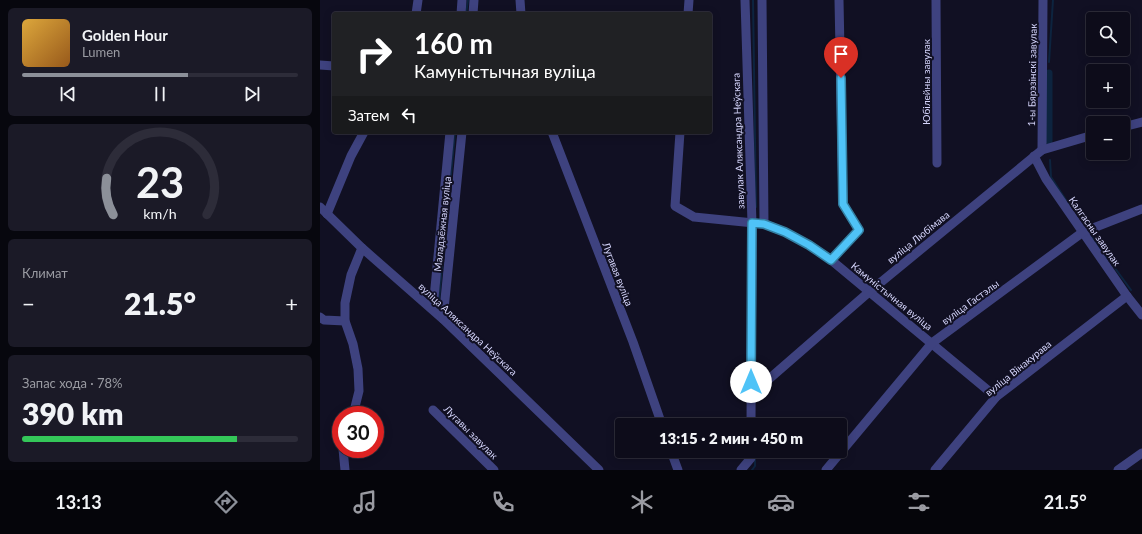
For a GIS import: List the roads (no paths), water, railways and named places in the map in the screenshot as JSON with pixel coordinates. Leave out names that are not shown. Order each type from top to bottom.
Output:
[{"type":"street","points":[[416,12],[418,0]]},
{"type":"street","points":[[461,12],[462,0]]},
{"type":"street","points":[[473,12],[474,0]]},
{"type":"street","points":[[520,0],[521,12]]},
{"type":"street","points":[[688,0],[688,12]]},
{"type":"street","name":"завулак Аляксандра Неўскага","points":[[745,0],[752,223],[751,418]]},
{"type":"street","points":[[762,0],[764,224]]},
{"type":"street","points":[[831,260],[859,230],[843,204],[839,0]]},
{"type":"street","name":"Юбілейны завулак","points":[[936,0],[937,163]]},
{"type":"street","name":"1-ы Бярэзінскі завулак","points":[[1042,150],[1043,0]]},
{"type":"street","points":[[320,65],[332,66]]},
{"type":"street","points":[[1130,125],[1142,122]]},
{"type":"street","points":[[327,214],[351,156],[363,134]]},
{"type":"street","name":"Маладзёжная вуліца","points":[[429,306],[434,298],[450,134]]},
{"type":"street","name":"Маладзёжная вуліца","points":[[443,319],[462,134]]},
{"type":"street","name":"Лугавая вуліца","points":[[553,134],[633,342],[660,418]]},
{"type":"street","name":"Камуністычная вуліца","points":[[680,134],[675,206],[694,216],[764,224],[785,232],[803,242],[831,260],[996,397]]},
{"type":"street","name":"вуліца Любімава","points":[[769,379],[869,292],[1034,156],[1042,150],[1086,137]]},
{"type":"street","name":"Калгасны завулак","points":[[1034,156],[1046,179],[1127,296],[1142,315]]},
{"type":"street","name":"вуліца Аляксандра Неўскага","points":[[320,207],[362,248],[443,319],[599,470]]},
{"type":"street","name":"вуліца Гастэлы","points":[[826,470],[932,343],[1083,232],[1142,209]]},
{"type":"street","points":[[356,406],[359,392],[358,369],[354,344],[344,321],[345,303],[351,275],[362,248]]},
{"type":"street","name":"вуліца Вінакурава","points":[[935,470],[996,397],[1127,296]]},
{"type":"street","points":[[320,317],[324,320],[344,321]]},
{"type":"street","name":"Лугавы завулак","points":[[433,410],[494,470]]},
{"type":"street","points":[[1118,470],[1142,453]]},
{"type":"street","points":[[344,458],[345,470]]},
{"type":"street","points":[[674,458],[678,470]]},
{"type":"street","points":[[741,470],[751,458]]},
{"type":"waterway","points":[[466,12],[468,0]]},
{"type":"waterway","points":[[753,0],[756,207]]},
{"type":"waterway","points":[[1049,62],[1053,0]]},
{"type":"waterway","points":[[1049,73],[1049,141]]},
{"type":"waterway","points":[[438,310],[455,134]]},
{"type":"waterway","points":[[1050,160],[1051,177],[1071,208]]},
{"type":"waterway","points":[[1092,237],[1131,290]]},
{"type":"waterway","points":[[752,470],[755,466],[755,458]]}]
